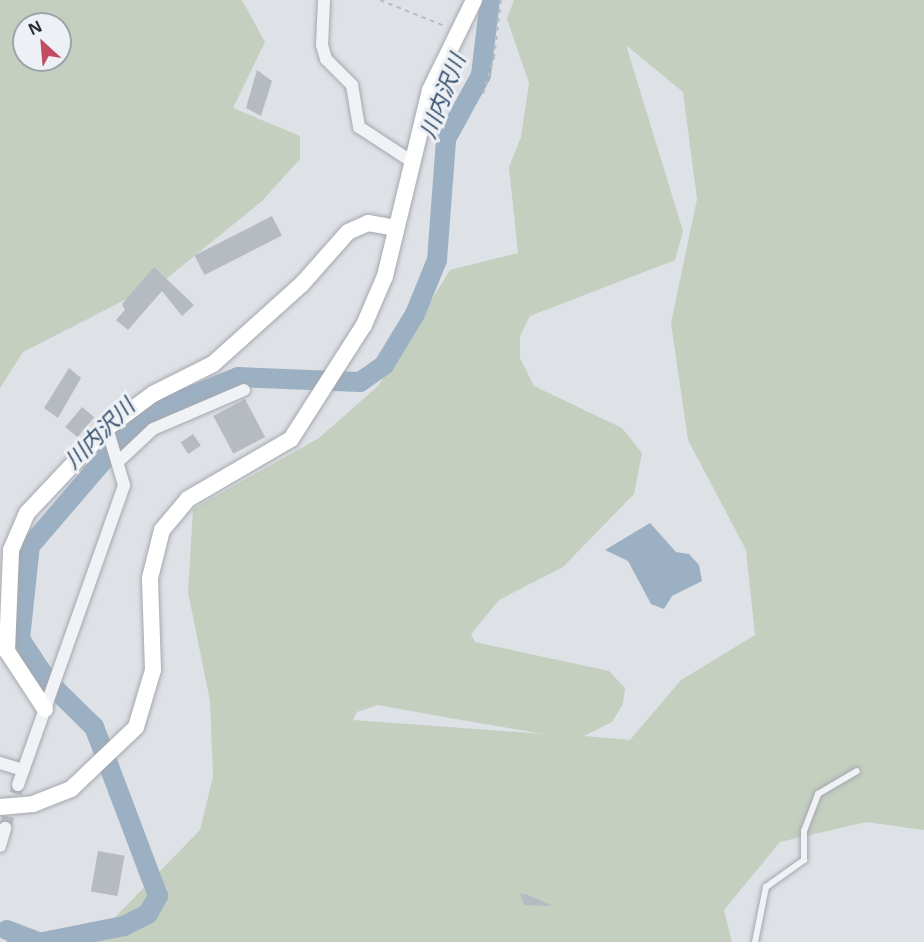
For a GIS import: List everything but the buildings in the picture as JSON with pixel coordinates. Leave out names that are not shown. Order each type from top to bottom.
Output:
[{"type":"street","points":[[324,0],[322,45],[326,59],[352,85],[359,127],[411,161]]},
{"type":"street","points":[[0,807],[51,798],[93,773],[118,749],[148,700],[150,578],[162,530],[188,499],[275,453],[323,394],[385,276],[430,90],[474,0]]},
{"type":"street","points":[[47,703],[19,676],[7,651],[5,622],[11,550],[27,513],[109,432],[153,394],[213,364],[356,226],[368,223],[396,228]]},
{"type":"street","points":[[120,458],[153,429],[244,390]]},
{"type":"street","points":[[18,785],[59,675],[124,485],[120,458],[109,432]]},
{"type":"street","points":[[0,763],[23,770]]},
{"type":"street","points":[[0,846],[5,828]]},
{"type":"lane","points":[[755,942],[766,887],[804,860],[804,831],[818,794],[857,771]]},
{"type":"path","points":[[380,0],[458,31]]},
{"type":"path","points":[[483,94],[494,58],[501,0]]},
{"type":"green space","points":[[0,0],[242,0],[265,42],[233,108],[300,136],[300,159],[262,201],[166,279],[23,352],[0,388]]},
{"type":"green space","points":[[514,0],[924,0],[924,830],[866,822],[780,842],[724,910],[732,942],[91,942],[200,830],[213,777],[210,701],[188,592],[193,509],[319,438],[379,385],[450,270],[518,253],[509,167],[521,137],[529,83],[507,19]],"holes":[[[626,45],[683,92],[697,199],[671,323],[688,440],[746,550],[755,635],[681,680],[630,740],[584,736],[612,722],[623,704],[625,688],[609,671],[475,642],[471,634],[499,600],[563,567],[634,494],[642,453],[622,428],[534,386],[520,358],[520,336],[530,316],[675,260],[683,231]],[[378,705],[444,717],[544,734],[353,720],[357,712]]]},
{"type":"water","points":[[650,523],[676,552],[689,554],[699,565],[702,581],[672,596],[664,609],[651,604],[628,561],[605,550]]},
{"type":"waterway","name":"川内沢川","points":[[43,942],[124,926],[148,914],[158,896],[94,727],[49,683],[20,639],[30,546],[127,433],[156,410],[238,377],[360,382],[384,365],[415,314],[437,260],[446,139],[481,75],[490,0]]},
{"type":"waterway","name":"川内沢川","points":[[0,925],[7,930],[8,942]]},
{"type":"waterway","name":"川内沢川","points":[[7,930],[38,942]]},
{"type":"tunnel","points":[[5,828],[18,785]]}]
